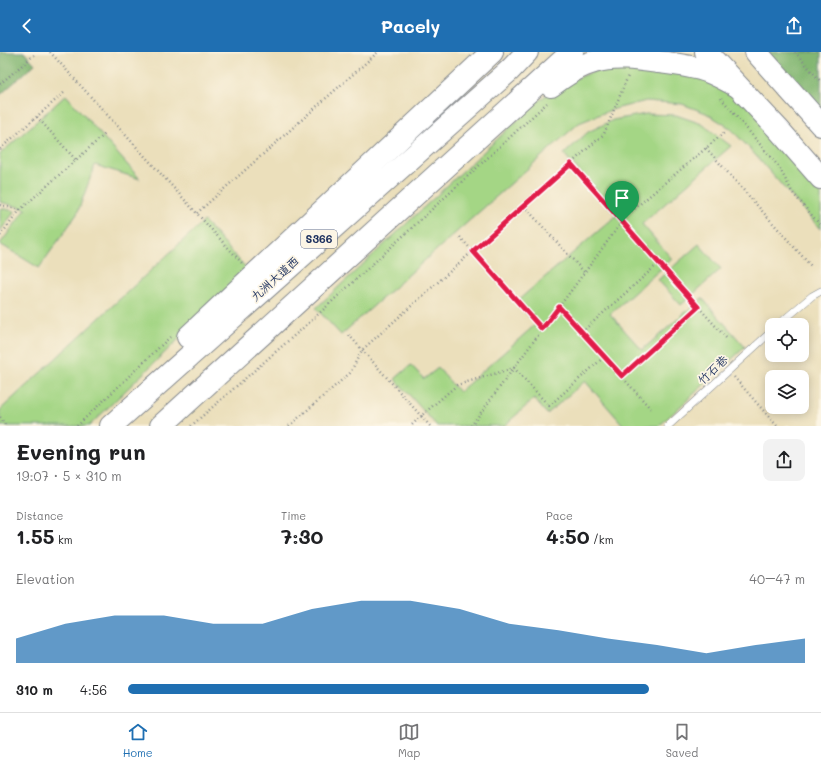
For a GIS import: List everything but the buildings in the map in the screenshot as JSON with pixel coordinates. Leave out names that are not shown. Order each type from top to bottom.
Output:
[{"type":"main road","points":[[96,426],[163,360],[492,52]]},
{"type":"main road","name":"九洲大道西","points":[[111,426],[510,70],[527,52]]},
{"type":"main road","name":"九洲大道西","points":[[151,426],[256,325],[525,79],[552,52]]},
{"type":"main road","points":[[706,52],[727,90],[780,130],[821,178]]},
{"type":"main road","points":[[756,52],[821,125]]},
{"type":"main road","points":[[766,52],[776,74]]},
{"type":"main road","points":[[545,97],[577,54]]},
{"type":"main road","points":[[161,426],[349,256],[577,54]]},
{"type":"main road","points":[[173,426],[545,97],[565,75],[592,62],[605,59],[637,59],[680,65],[709,72],[722,77],[727,90]]},
{"type":"main road","points":[[780,130],[805,106]]},
{"type":"lane","points":[[786,318],[812,296],[821,291]]},
{"type":"lane","name":"竹石巷","points":[[668,426],[765,337]]},
{"type":"path","points":[[50,52],[254,276]]},
{"type":"path","points":[[197,213],[378,52]]},
{"type":"path","points":[[794,52],[821,82]]},
{"type":"path","points":[[0,84],[34,55]]},
{"type":"path","points":[[290,426],[350,373],[362,350],[604,134],[627,77],[637,59]]},
{"type":"path","points":[[727,90],[780,167],[792,192],[821,226]]},
{"type":"path","points":[[1,148],[66,91]]},
{"type":"path","points":[[191,426],[312,320],[547,103],[545,97]]},
{"type":"path","points":[[36,117],[76,160]]},
{"type":"path","points":[[471,426],[627,215],[725,132]]},
{"type":"path","points":[[0,236],[20,210],[105,134]]},
{"type":"path","points":[[706,148],[811,266]]},
{"type":"path","points":[[571,164],[728,340]]},
{"type":"path","points":[[0,205],[20,210]]},
{"type":"path","points":[[524,206],[584,272]]},
{"type":"path","points":[[460,237],[542,329]]},
{"type":"path","points":[[582,332],[659,263]]},
{"type":"path","points":[[559,307],[651,409]]},
{"type":"path","points":[[622,376],[698,307]]},
{"type":"path","points":[[349,335],[430,426]]},
{"type":"path","points":[[514,368],[549,406],[604,357]]},
{"type":"path","points":[[411,426],[457,385],[514,368]]},
{"type":"path","points":[[728,371],[778,426]]},
{"type":"path","points":[[0,417],[6,426]]},
{"type":"green space","points":[[0,52],[24,52],[35,64],[0,95]]},
{"type":"green space","points":[[767,52],[821,52],[821,123]]},
{"type":"green space","points":[[612,64],[681,70],[735,90],[821,188],[821,230],[730,128],[706,113],[682,104],[646,101],[611,110],[579,123],[341,335],[316,308],[539,100],[563,84]]},
{"type":"green space","points":[[66,95],[140,179],[95,165],[77,214],[39,268],[0,244],[26,209],[0,202],[0,154]]},
{"type":"green space","points":[[646,114],[676,115],[702,124],[731,146],[642,224],[672,259],[610,314],[642,350],[702,298],[745,347],[659,426],[624,426],[585,381],[547,414],[534,399],[504,426],[437,426],[395,379],[411,365],[424,379],[438,368],[459,392],[536,324],[516,302],[618,214],[564,154],[588,132],[613,120]]},
{"type":"green space","points":[[0,208],[15,211],[0,231]]},
{"type":"green space","points":[[204,221],[249,271],[89,426],[0,426],[0,410]]},
{"type":"green space","points":[[699,244],[721,269],[681,305],[658,280]]},
{"type":"route","points":[[571,164],[622,222],[698,307],[622,376],[559,307],[542,329],[473,251],[571,164]]}]
